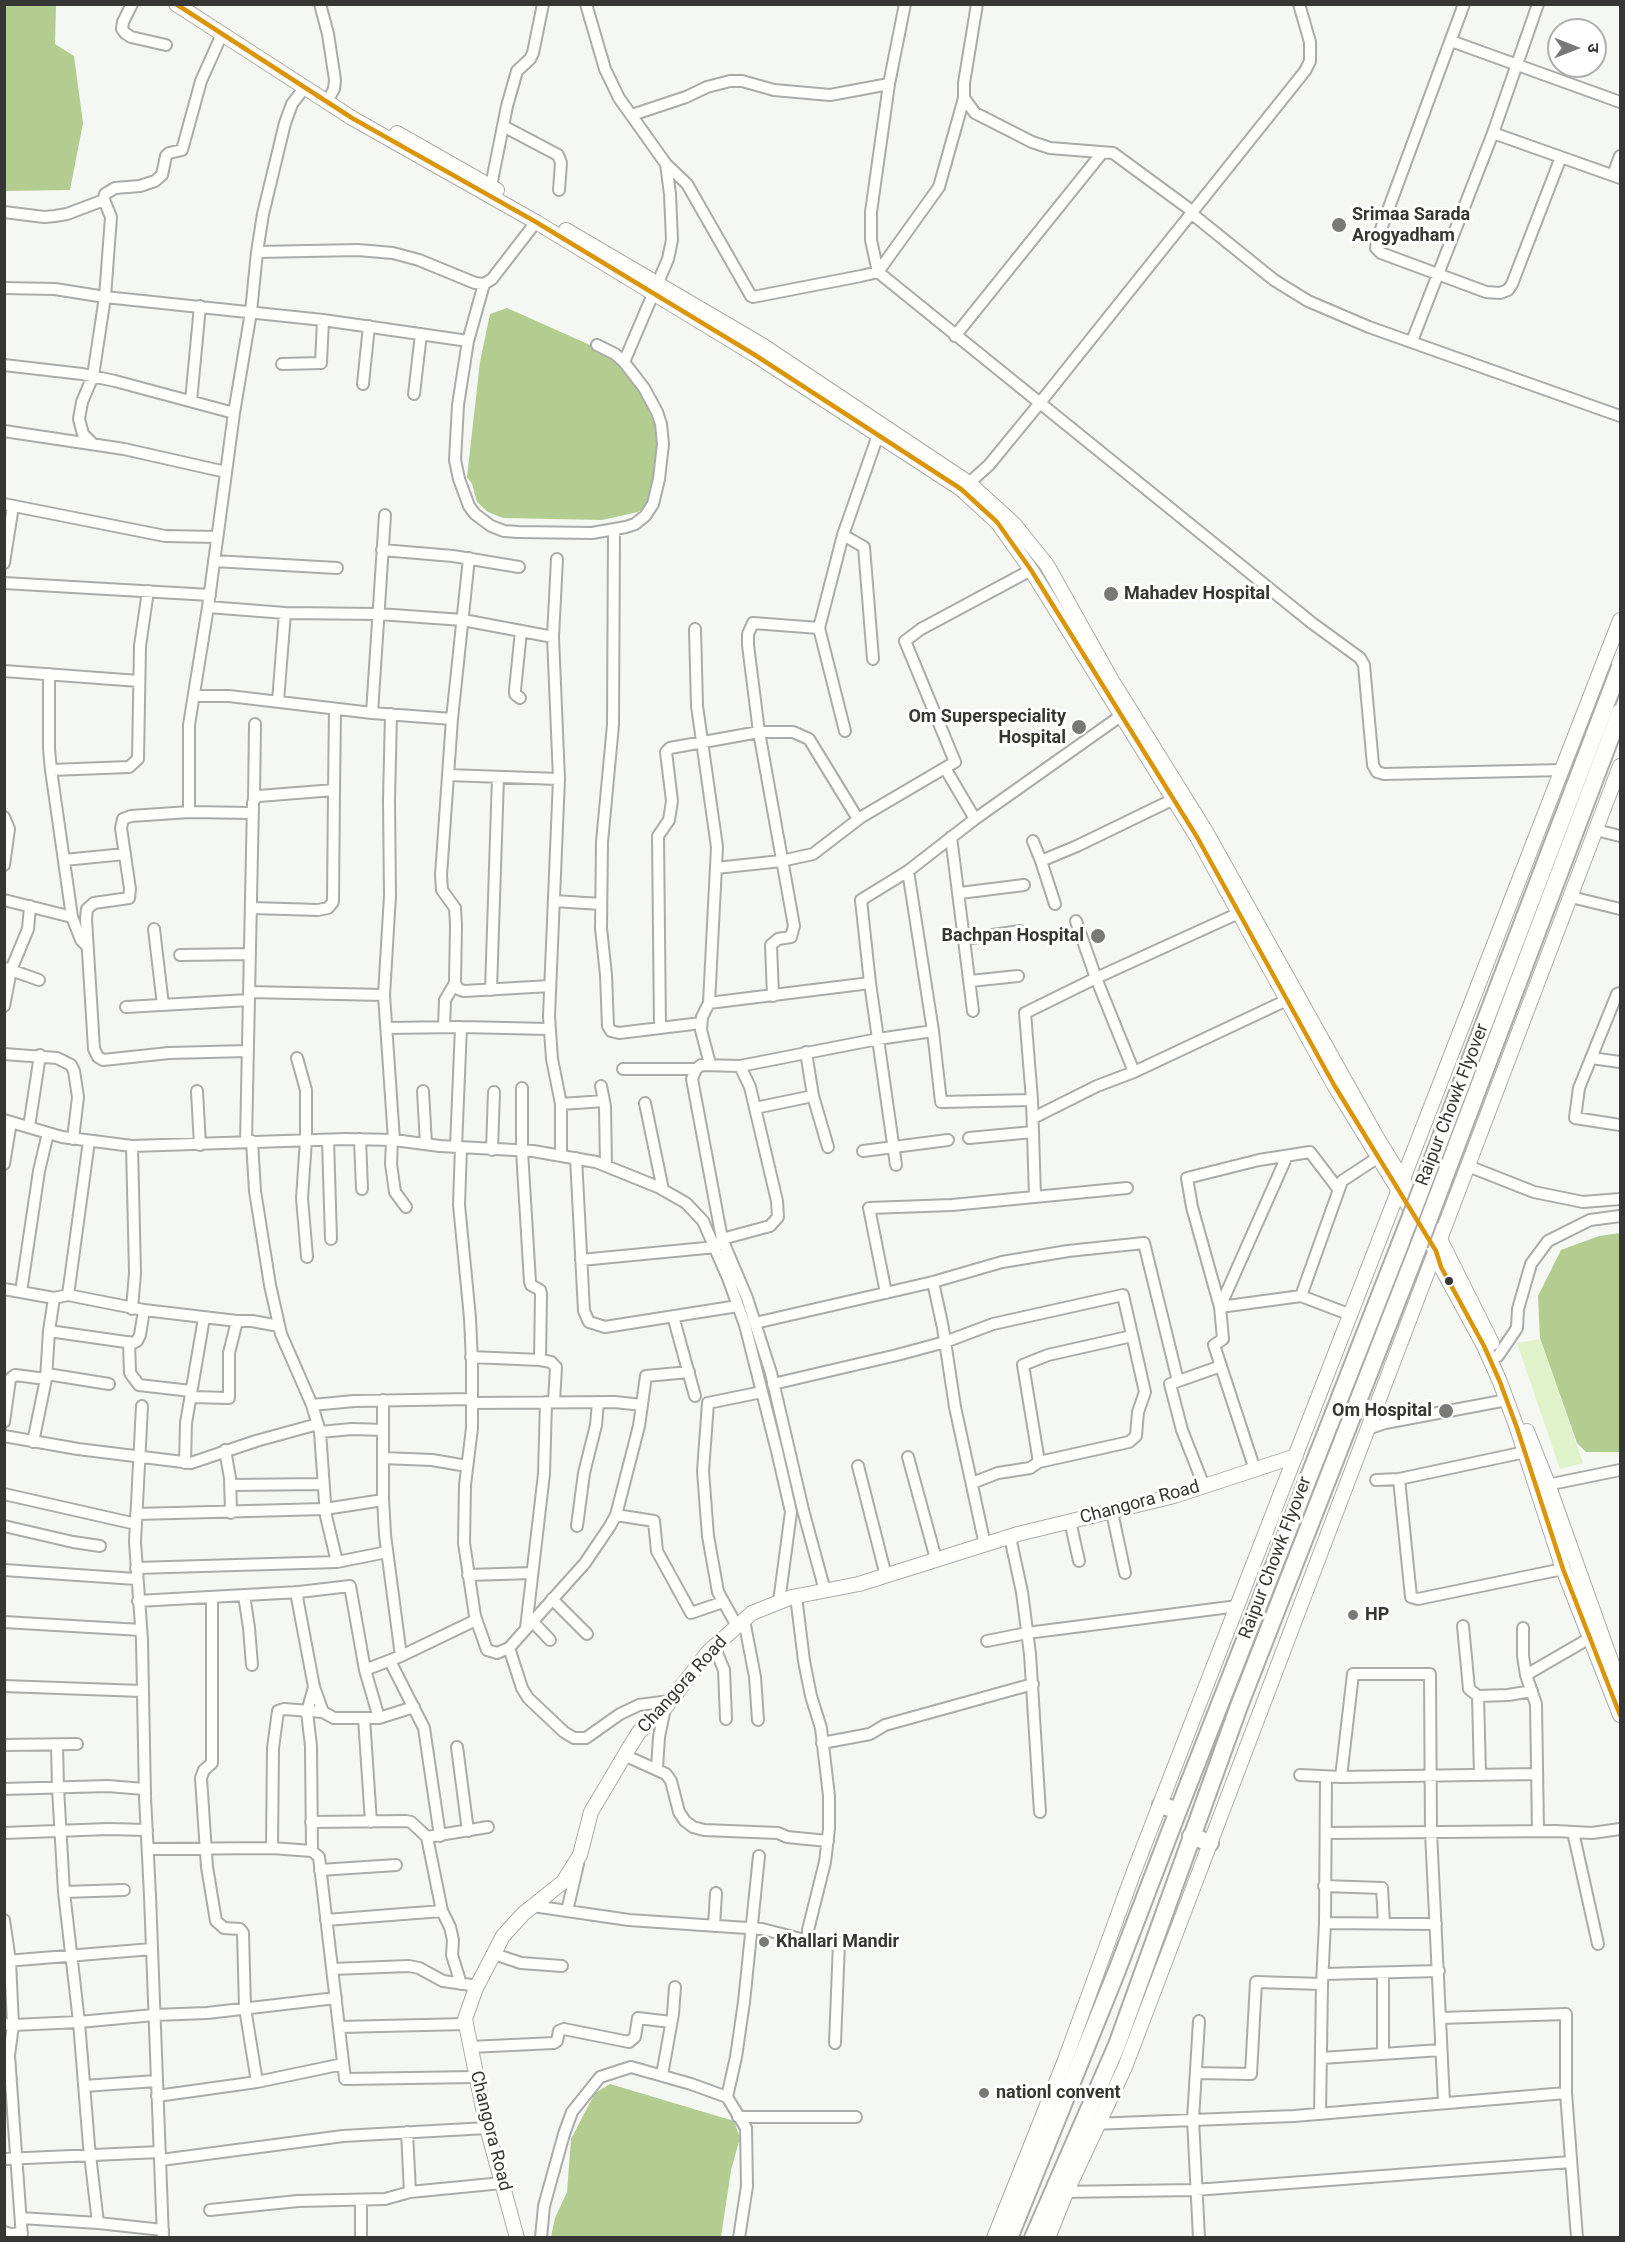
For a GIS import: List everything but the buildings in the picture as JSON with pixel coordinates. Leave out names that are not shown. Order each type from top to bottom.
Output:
[{"type":"highway","name":"Raipur Chowk Flyover","points":[[1009,2238],[1024,2181],[1112,1983],[1408,1224],[1620,667]]},
{"type":"highway","name":"Raipur Chowk Flyover","points":[[1033,2238],[1059,2192],[1091,2123],[1239,1706],[1419,1245],[1620,712]]},
{"type":"highway","points":[[1161,1805],[1178,1811]]},
{"type":"highway","points":[[1191,1836],[1210,1843]]},
{"type":"street","points":[[132,4],[123,22],[122,28],[125,33],[131,37],[166,45]]},
{"type":"street","points":[[176,4],[305,87],[367,116],[491,186],[656,289],[961,489],[997,522],[1031,570],[1174,799],[1377,1158],[1408,1190],[1498,1356],[1595,1635],[1620,1715]]},
{"type":"street","points":[[191,4],[329,98],[352,118],[656,289],[762,345],[969,483],[1014,525],[1047,565],[1111,679],[1205,830],[1401,1185]]},
{"type":"street","points":[[320,4],[334,68],[335,80],[329,98]]},
{"type":"street","points":[[491,186],[517,71],[533,53],[543,4]]},
{"type":"street","points":[[586,4],[605,69],[619,98],[666,164],[687,184],[753,297],[878,272],[939,187],[964,98],[964,82],[977,4]]},
{"type":"street","points":[[905,4],[889,84],[871,212],[871,240],[878,272],[1312,623],[1360,658],[1364,665],[1372,765],[1377,772],[1384,774],[1563,770]]},
{"type":"street","points":[[969,483],[989,465],[1039,404],[1305,71],[1310,61],[1310,42],[1299,4]]},
{"type":"street","points":[[1464,4],[1376,248],[1382,253],[1486,292],[1500,293],[1508,290],[1561,157]]},
{"type":"street","points":[[1412,341],[1493,133],[1538,4]]},
{"type":"street","points":[[93,444],[83,434],[79,419],[82,402],[93,376],[105,297],[111,217],[104,200],[105,194],[115,188],[140,186],[155,181],[162,175],[166,156],[182,150],[201,81],[222,34]]},
{"type":"street","points":[[1451,41],[1620,102]]},
{"type":"street","points":[[632,115],[686,97],[707,87],[730,81],[742,81],[774,90],[830,95],[889,84]]},
{"type":"street","points":[[189,812],[189,725],[210,595],[234,413],[251,312],[257,252],[267,197],[285,123],[292,104],[305,87]]},
{"type":"street","points":[[964,98],[975,113],[1032,142],[1050,148],[1113,153],[1122,158],[1274,280],[1308,301],[1369,327],[1620,416]]},
{"type":"street","points":[[503,126],[558,155],[561,163],[559,190]]},
{"type":"street","points":[[1493,133],[1616,176],[1620,156]]},
{"type":"street","points":[[955,336],[1102,153]]},
{"type":"street","points":[[624,362],[668,259],[672,240],[666,164]]},
{"type":"street","points":[[4,212],[44,217],[55,216],[67,214],[104,200]]},
{"type":"street","points":[[257,252],[358,250],[393,253],[483,284],[492,279],[536,222]]},
{"type":"street","points":[[483,284],[468,341],[458,405],[455,460],[469,506],[475,514],[491,526],[504,531],[592,533],[635,524],[645,516],[653,504],[659,479],[663,444],[657,412],[644,388],[624,362],[615,354],[597,345]]},
{"type":"street","points":[[4,288],[55,289],[105,297],[323,320],[468,341]]},
{"type":"street","points":[[191,401],[200,306]]},
{"type":"street","points":[[282,364],[321,363],[323,320]]},
{"type":"street","points":[[363,384],[369,326]]},
{"type":"street","points":[[414,394],[421,334]]},
{"type":"street","points":[[4,365],[93,376],[234,413]]},
{"type":"street","points":[[4,431],[93,444],[226,472]]},
{"type":"street","points":[[845,731],[819,628],[843,535],[878,435]]},
{"type":"street","points":[[4,562],[8,505],[165,536],[217,537]]},
{"type":"street","points":[[372,713],[385,515]]},
{"type":"street","points":[[614,530],[613,725],[605,799],[601,904],[608,1026],[611,1031],[619,1034],[701,1023]]},
{"type":"street","points":[[843,535],[864,547],[873,659]]},
{"type":"street","points":[[382,550],[469,558],[519,567]]},
{"type":"street","points":[[444,1027],[445,1000],[454,983],[456,925],[454,908],[442,890],[441,875],[452,719],[469,558]]},
{"type":"street","points":[[557,559],[553,638],[559,779],[549,1029],[561,1104],[561,1156]]},
{"type":"street","points":[[214,561],[337,568]]},
{"type":"street","points":[[716,868],[781,861],[813,854],[860,818],[955,762],[905,641],[921,629],[1031,570]]},
{"type":"street","points":[[4,583],[210,595]]},
{"type":"street","points":[[51,770],[114,769],[134,764],[139,753],[138,681],[140,646],[148,591]]},
{"type":"street","points":[[208,607],[285,613],[379,614],[463,621],[553,638]]},
{"type":"street","points":[[278,701],[285,613]]},
{"type":"street","points":[[993,2238],[1024,2181],[1065,2060],[1161,1805],[1620,620]]},
{"type":"street","points":[[773,996],[771,945],[778,939],[791,937],[794,926],[759,732],[748,634],[753,622],[819,628]]},
{"type":"street","points":[[695,629],[697,706],[717,847],[709,1003],[701,1023],[710,1064]]},
{"type":"street","points":[[520,698],[515,694],[515,690],[521,631]]},
{"type":"street","points":[[4,671],[138,681]]},
{"type":"street","points":[[49,674],[51,770],[72,917],[81,940],[87,946]]},
{"type":"street","points":[[194,696],[230,696],[372,713],[452,719]]},
{"type":"street","points":[[252,908],[318,910],[328,908],[333,902],[335,709]]},
{"type":"street","points":[[391,714],[390,896],[384,995],[393,1140],[391,1164],[395,1192],[406,1207]]},
{"type":"street","points":[[896,1165],[870,983],[861,900],[908,871],[975,819],[1122,715]]},
{"type":"street","points":[[255,724],[248,1051],[249,1142],[258,1210],[279,1326],[312,1405],[319,1428],[327,1524],[337,1562]]},
{"type":"street","points":[[660,1028],[658,836],[669,820],[672,801],[666,752],[670,748],[702,741],[759,732],[793,732],[809,739],[858,819],[860,818]]},
{"type":"street","points":[[1091,2123],[1125,2067],[1620,766]]},
{"type":"street","points":[[945,768],[975,819]]},
{"type":"street","points":[[448,775],[559,779]]},
{"type":"street","points":[[491,990],[498,777]]},
{"type":"street","points":[[254,799],[259,796],[334,790]]},
{"type":"street","points":[[1041,861],[1174,799]]},
{"type":"street","points":[[248,1051],[169,1053],[103,1060],[98,1057],[94,1049],[86,919],[89,906],[129,898],[130,890],[121,828],[123,819],[131,816],[189,812],[253,813]]},
{"type":"street","points":[[4,817],[9,829],[4,865]]},
{"type":"street","points":[[1596,830],[1620,836]]},
{"type":"street","points":[[951,837],[974,1011]]},
{"type":"street","points":[[1034,841],[1055,904]]},
{"type":"street","points":[[64,860],[125,854]]},
{"type":"street","points":[[908,871],[933,1031],[941,1102],[1032,1100]]},
{"type":"street","points":[[960,893],[1024,885]]},
{"type":"street","points":[[1571,897],[1620,909]]},
{"type":"street","points":[[4,900],[72,917]]},
{"type":"street","points":[[554,901],[601,904]]},
{"type":"street","points":[[4,1006],[8,969],[28,929],[30,906]]},
{"type":"street","points":[[1035,1197],[1033,1118],[1025,1013],[1239,913]]},
{"type":"street","points":[[1076,921],[1096,978],[1134,1071]]},
{"type":"street","points":[[154,929],[163,1005]]},
{"type":"street","points":[[965,939],[1020,931]]},
{"type":"street","points":[[180,955],[250,954]]},
{"type":"street","points":[[8,969],[39,980]]},
{"type":"street","points":[[970,981],[1017,976]]},
{"type":"street","points":[[454,983],[458,989],[464,991],[550,986]]},
{"type":"street","points":[[709,1003],[870,983]]},
{"type":"street","points":[[1620,993],[1617,994],[1579,1088],[1575,1118],[1620,1125]]},
{"type":"street","points":[[126,1007],[249,996],[384,995]]},
{"type":"street","points":[[1033,1118],[1097,1086],[1287,1000]]},
{"type":"street","points":[[461,1027],[459,1205],[470,1318],[472,1401],[464,1543],[476,1620],[487,1650],[497,1653],[509,1648],[585,1563],[616,1515],[639,1426],[646,1376],[689,1372]]},
{"type":"street","points":[[387,1028],[549,1029]]},
{"type":"street","points":[[779,1602],[791,1512],[762,1392],[719,1243],[712,1182],[692,1079],[701,1065],[740,1066],[806,1052],[933,1031]]},
{"type":"street","points":[[806,1052],[813,1096],[828,1147]]},
{"type":"street","points":[[4,1054],[40,1055],[65,1060],[74,1071],[78,1097],[73,1139]]},
{"type":"street","points":[[29,1127],[40,1055]]},
{"type":"street","points":[[297,1058],[306,1090],[306,1140],[302,1197],[307,1257]]},
{"type":"street","points":[[1591,1059],[1620,1062]]},
{"type":"street","points":[[580,1260],[719,1243],[770,1226],[778,1217],[777,1201],[750,1087],[740,1066]]},
{"type":"street","points":[[623,1070],[696,1070]]},
{"type":"street","points":[[601,1086],[604,1101],[606,1166]]},
{"type":"street","points":[[522,1089],[522,1150],[531,1285],[540,1290],[541,1294],[540,1360]]},
{"type":"street","points":[[197,1090],[200,1145]]},
{"type":"street","points":[[423,1090],[426,1144]]},
{"type":"street","points":[[492,1150],[494,1092]]},
{"type":"street","points":[[755,1108],[813,1096]]},
{"type":"street","points":[[561,1104],[604,1101]]},
{"type":"street","points":[[645,1103],[663,1190]]},
{"type":"street","points":[[4,1164],[8,1121],[73,1139],[132,1146],[360,1139],[492,1150],[522,1150],[576,1158],[606,1166],[663,1190],[686,1203],[703,1221],[719,1243],[747,1298],[773,1384],[802,1510],[825,1591]]},
{"type":"street","points":[[969,1138],[1033,1132]]},
{"type":"street","points":[[21,1292],[39,1171],[48,1133]]},
{"type":"street","points":[[360,1139],[362,1189]]},
{"type":"street","points":[[328,1140],[327,1169],[331,1239]]},
{"type":"street","points":[[863,1151],[948,1140]]},
{"type":"street","points":[[68,1295],[89,1141]]},
{"type":"street","points":[[132,1146],[135,1273],[132,1309]]},
{"type":"street","points":[[1255,1470],[1214,1345],[1223,1339],[1220,1307],[1194,1216],[1187,1178],[1310,1152],[1339,1190]]},
{"type":"street","points":[[1220,1307],[1287,1156]]},
{"type":"street","points":[[576,1158],[585,1317],[594,1325],[606,1328],[738,1306]]},
{"type":"street","points":[[1301,1296],[1342,1181],[1377,1158]]},
{"type":"street","points":[[1468,1166],[1534,1192],[1583,1202],[1620,1199]]},
{"type":"street","points":[[886,1293],[869,1208],[952,1205],[1127,1188]]},
{"type":"street","points":[[1498,1356],[1517,1328],[1518,1309],[1531,1264],[1548,1241],[1590,1220],[1620,1216]]},
{"type":"street","points":[[755,1323],[933,1282],[1002,1262],[1068,1251],[1143,1243],[1178,1381]]},
{"type":"street","points":[[1438,1245],[1441,1267],[1484,1346],[1525,1452],[1542,1486],[1563,1569],[1620,1686]]},
{"type":"street","points":[[933,1282],[955,1407],[985,1545]]},
{"type":"street","points":[[4,1289],[54,1298],[68,1295],[132,1309],[204,1318],[252,1320],[279,1326]]},
{"type":"street","points":[[773,1384],[860,1365],[945,1342],[993,1324],[1123,1295],[1145,1392],[1138,1412],[1136,1436],[1129,1442],[1039,1462],[1030,1468],[998,1473],[972,1483]]},
{"type":"street","points":[[1220,1307],[1301,1296],[1351,1315]]},
{"type":"street","points":[[33,1442],[47,1377],[49,1331],[54,1298]]},
{"type":"street","points":[[49,1331],[129,1342],[137,1341],[144,1310]]},
{"type":"street","points":[[673,1316],[695,1396]]},
{"type":"street","points":[[185,1463],[186,1423],[204,1318]]},
{"type":"street","points":[[129,1342],[130,1372],[139,1385],[229,1398],[230,1353],[237,1321]]},
{"type":"street","points":[[1039,1462],[1023,1365],[1048,1355],[1132,1336]]},
{"type":"street","points":[[471,1358],[540,1360],[548,1361],[556,1367],[550,1402],[529,1624]]},
{"type":"street","points":[[1204,1486],[1182,1430],[1170,1383],[1221,1366]]},
{"type":"street","points":[[4,1422],[7,1383],[15,1375],[109,1384]]},
{"type":"street","points":[[758,1720],[755,1677],[740,1623],[718,1592],[708,1536],[702,1471],[708,1403],[762,1392]]},
{"type":"street","points":[[312,1405],[383,1400],[598,1402],[642,1405]]},
{"type":"street","points":[[383,1400],[383,1500],[387,1552],[401,1656]]},
{"type":"street","points":[[1368,1429],[1385,1423],[1507,1401]]},
{"type":"street","points":[[577,1526],[586,1463],[596,1425],[598,1402]]},
{"type":"street","points":[[21,2218],[98,2223],[165,2235],[144,1789],[141,1630],[136,1574],[138,1456],[142,1406]]},
{"type":"street","points":[[4,1436],[185,1463],[196,1462],[225,1450],[319,1428],[383,1430]]},
{"type":"street","points":[[225,1450],[231,1513]]},
{"type":"street","points":[[1376,1480],[1399,1479],[1525,1452]]},
{"type":"street","name":"Changora Road","points":[[516,2238],[487,2128],[465,2019],[478,1986],[503,1936],[514,1923],[563,1882],[580,1855],[591,1812],[639,1732],[668,1704],[714,1646],[752,1613],[796,1596],[859,1584],[1010,1537],[1204,1486],[1296,1456]]},
{"type":"street","points":[[908,1457],[936,1559]]},
{"type":"street","points":[[383,1458],[432,1460],[467,1466]]},
{"type":"street","points":[[858,1466],[886,1576]]},
{"type":"street","points":[[1542,1486],[1620,1470]]},
{"type":"street","points":[[1399,1479],[1412,1597],[1418,1599],[1563,1569]]},
{"type":"street","points":[[230,1485],[324,1484]]},
{"type":"street","points":[[4,1494],[136,1519],[325,1509],[383,1500]]},
{"type":"street","points":[[1112,1512],[1125,1574]]},
{"type":"street","points":[[616,1515],[654,1521],[657,1551],[691,1612],[723,1602]]},
{"type":"street","points":[[1070,1521],[1079,1561]]},
{"type":"street","points":[[4,1526],[65,1541],[100,1546]]},
{"type":"street","points":[[1010,1537],[1022,1592],[1033,1684],[1040,1812]]},
{"type":"street","points":[[4,1570],[136,1574],[337,1562],[387,1552]]},
{"type":"street","points":[[468,1575],[532,1574]]},
{"type":"street","points":[[138,1601],[296,1592],[350,1586],[365,1670],[379,1718]]},
{"type":"street","points":[[296,1592],[314,1687],[323,1712]]},
{"type":"street","points":[[244,1595],[252,1665]]},
{"type":"street","points":[[796,1596],[804,1661],[821,1728],[829,1796],[828,1841],[808,1930],[809,1941]]},
{"type":"street","points":[[212,1597],[212,1763],[204,1770],[201,1778],[207,1867],[216,1921],[224,1928],[240,1929],[243,1933],[245,2008],[258,2082]]},
{"type":"street","points":[[552,1599],[587,1634]]},
{"type":"street","points":[[987,1641],[1238,1606]]},
{"type":"street","points":[[365,1670],[390,1661],[476,1620]]},
{"type":"street","points":[[4,1622],[141,1630]]},
{"type":"street","points":[[529,1624],[550,1640]]},
{"type":"street","points":[[1463,1626],[1469,1689],[1478,1696],[1532,1691]]},
{"type":"street","points":[[1523,1628],[1526,1675],[1536,1704],[1538,1831]]},
{"type":"street","points":[[1526,1675],[1595,1635]]},
{"type":"street","points":[[714,1646],[724,1670],[726,1719]]},
{"type":"street","points":[[509,1648],[528,1698],[564,1732],[574,1738],[586,1738],[620,1714],[639,1705],[668,1704],[659,1737],[657,1768]]},
{"type":"street","points":[[390,1661],[424,1728],[440,1836]]},
{"type":"street","points":[[1341,1777],[1353,1674],[1430,1674],[1431,1832],[1444,2102]]},
{"type":"street","points":[[822,1743],[870,1734],[885,1725],[1033,1684]]},
{"type":"street","points":[[4,1686],[142,1691]]},
{"type":"street","points":[[312,1851],[311,1746],[307,1712],[314,1687]]},
{"type":"street","points":[[1478,1696],[1480,1774]]},
{"type":"street","points":[[272,1848],[273,1748],[276,1713],[284,1709],[323,1712],[334,1718],[379,1718],[414,1707]]},
{"type":"street","points":[[364,1718],[371,1822]]},
{"type":"street","points":[[4,1745],[77,1744]]},
{"type":"street","points":[[57,1745],[64,1892],[98,2223]]},
{"type":"street","points":[[457,1747],[468,1831]]},
{"type":"street","points":[[624,1755],[666,1774],[671,1780],[679,1812],[693,1827],[704,1830],[778,1833],[788,1837],[828,1841]]},
{"type":"street","points":[[1300,1776],[1537,1774]]},
{"type":"street","points":[[1320,2114],[1326,1777]]},
{"type":"street","points":[[4,1789],[108,1786],[144,1789]]},
{"type":"street","points":[[311,1822],[411,1822],[427,1837],[442,1911],[450,1927],[453,1940],[452,1955],[461,1984]]},
{"type":"street","points":[[427,1837],[488,1827]]},
{"type":"street","points":[[1326,1833],[1538,1831],[1592,1833],[1620,1829]]},
{"type":"street","points":[[4,1833],[147,1830]]},
{"type":"street","points":[[1573,1832],[1598,1944]]},
{"type":"street","points":[[148,1849],[272,1848],[312,1851],[319,1857],[345,2079],[476,2077]]},
{"type":"street","points":[[567,1911],[580,1855]]},
{"type":"street","points":[[739,2238],[747,2186],[746,2128],[727,2097],[736,2058],[759,1856]]},
{"type":"street","points":[[320,1870],[396,1865]]},
{"type":"street","points":[[1324,1886],[1382,1888],[1384,1923]]},
{"type":"street","points":[[64,1892],[124,1890]]},
{"type":"street","points":[[714,1926],[716,1893]]},
{"type":"street","points":[[533,1906],[629,1920],[752,1928],[809,1941],[839,1943],[835,2043]]},
{"type":"street","points":[[326,1920],[442,1911]]},
{"type":"street","points":[[4,2232],[22,2235],[9,2055],[5,1921]]},
{"type":"street","points":[[1325,1923],[1436,1924]]},
{"type":"street","points":[[7,1961],[152,1949]]},
{"type":"street","points":[[494,1954],[521,1963],[562,1966]]},
{"type":"street","points":[[332,1969],[410,1966],[419,1968],[443,1981],[478,1986]]},
{"type":"street","points":[[1196,2073],[1251,2073],[1256,1982],[1439,1971]]},
{"type":"street","points":[[1383,1973],[1383,2054]]},
{"type":"street","points":[[662,2075],[675,1987]]},
{"type":"street","points":[[8,2025],[207,2013],[336,1998]]},
{"type":"street","points":[[1440,2018],[1566,2014],[1566,2093],[1577,2238]]},
{"type":"street","points":[[470,2048],[554,2043],[557,2041],[559,2031],[564,2029],[629,2042],[635,2037],[638,2018],[671,2022]]},
{"type":"street","points":[[1199,2021],[1193,2119],[1199,2238]]},
{"type":"street","points":[[339,2027],[466,2024]]},
{"type":"street","points":[[1322,2058],[1441,2050]]},
{"type":"street","points":[[157,2096],[258,2082],[343,2064]]},
{"type":"street","points":[[541,2238],[544,2206],[556,2156],[573,2112],[600,2078],[631,2067],[727,2097]]},
{"type":"street","points":[[84,2086],[156,2081]]},
{"type":"street","points":[[1091,2123],[1320,2114],[1566,2093]]},
{"type":"street","points":[[738,2117],[856,2117]]},
{"type":"street","points":[[4,2159],[90,2155],[161,2156],[343,2136],[487,2128]]},
{"type":"street","points":[[407,2132],[410,2192]]},
{"type":"street","points":[[1048,2238],[1059,2192],[1195,2190],[1571,2162]]},
{"type":"street","points":[[210,2210],[298,2201],[385,2199],[410,2192],[502,2182]]},
{"type":"street","points":[[361,2200],[362,2238]]},
{"type":"shaded area","points":[[4,5],[56,5],[55,44],[74,56],[83,123],[70,190],[5,191]]},
{"type":"shaded area","points":[[507,308],[617,357],[636,380],[655,426],[660,451],[654,500],[638,512],[602,520],[503,518],[488,512],[477,502],[472,484],[467,477],[480,362],[490,314]]},
{"type":"shaded area","points":[[1620,1233],[1620,1452],[1586,1452],[1577,1443],[1540,1338],[1538,1296],[1561,1250],[1599,1236]]},
{"type":"shaded area","points":[[1540,1339],[1583,1463],[1560,1469],[1517,1343]]},
{"type":"shaded area","points":[[610,2084],[734,2121],[740,2138],[731,2170],[721,2237],[551,2237],[555,2218],[567,2192],[571,2139],[595,2093]]},
{"type":"transit line","points":[[176,4],[352,118],[536,222],[755,355],[961,489],[997,522],[1031,570],[1197,837],[1334,1085],[1436,1251],[1441,1267],[1484,1346],[1500,1382],[1563,1569],[1620,1715]]},
{"type":"place","name":"Srimaa Sarada Arogyadham","points":[[1339,225]]},
{"type":"place","name":"Mahadev Hospital","points":[[1111,594]]},
{"type":"place","name":"Om Superspeciality Hospital","points":[[1079,727]]},
{"type":"place","name":"Bachpan Hospital","points":[[1098,936]]},
{"type":"place","name":"Om Hospital","points":[[1446,1411]]},
{"type":"place","name":"HP","points":[[1353,1615]]},
{"type":"place","name":"Khallari Mandir","points":[[764,1942]]},
{"type":"place","name":"nationl convent","points":[[984,2093]]}]
